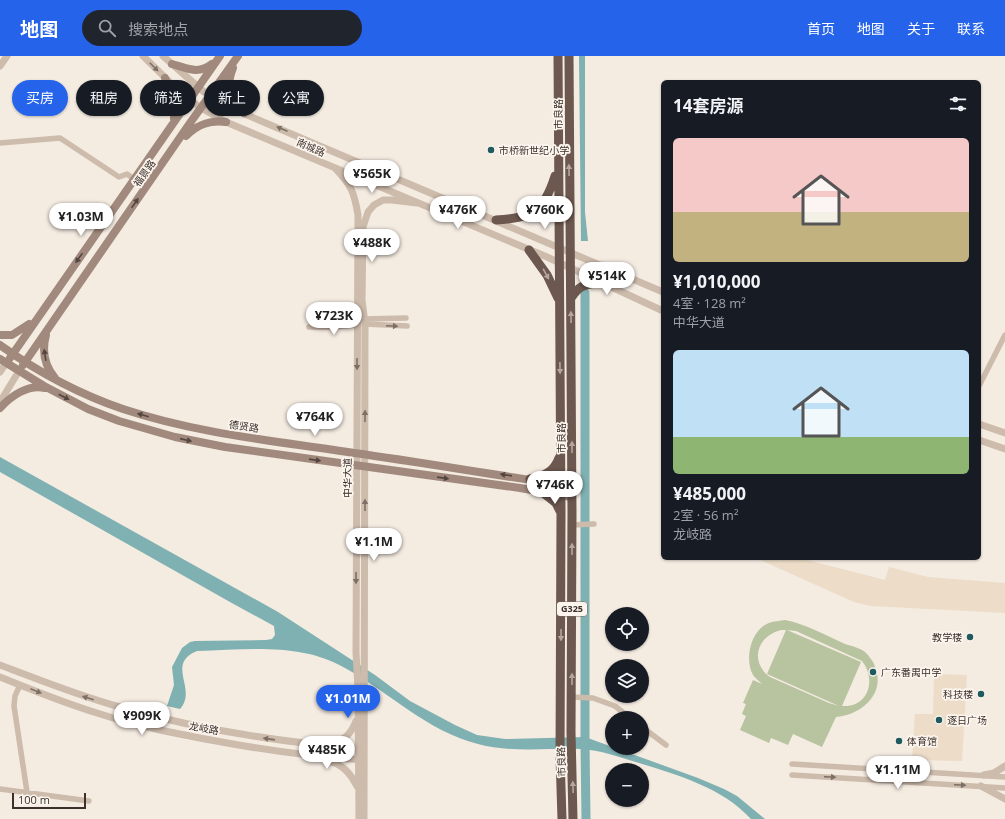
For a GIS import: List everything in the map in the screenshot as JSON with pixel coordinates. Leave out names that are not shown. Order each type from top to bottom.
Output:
[{"type":"highway","name":"市良路","points":[[558,56],[558,246],[561,512],[560,756],[562,819]]},
{"type":"highway","name":"市良路","points":[[569,56],[572,497],[575,525],[575,697],[571,732],[573,819]]},
{"type":"highway","points":[[496,220],[520,218],[541,206],[550,192],[558,168]]},
{"type":"highway","points":[[529,250],[547,275],[559,301]]},
{"type":"highway","points":[[570,298],[576,289],[598,281]]},
{"type":"highway","points":[[530,479],[548,474],[557,464],[560,455]]},
{"type":"highway","points":[[542,492],[556,503],[561,512]]},
{"type":"main road","points":[[172,64],[198,71],[211,65],[220,56]]},
{"type":"main road","name":"福景路","points":[[196,90],[220,56]]},
{"type":"main road","points":[[229,80],[238,57]]},
{"type":"main road","name":"福景路","points":[[221,80],[238,57]]},
{"type":"main road","points":[[165,78],[176,105],[173,122]]},
{"type":"main road","name":"福景路","points":[[19,372],[49,326],[204,104]]},
{"type":"main road","name":"福景路","points":[[3,361],[12,354],[177,116]]},
{"type":"main road","points":[[172,149],[197,126],[210,122],[226,122]]},
{"type":"main road","points":[[0,336],[7,336],[15,333],[37,317]]},
{"type":"main road","points":[[49,326],[44,344],[45,358],[49,372],[58,381]]},
{"type":"main road","name":"德贤路","points":[[0,346],[58,381],[93,398],[124,409],[184,426],[227,434],[572,486]]},
{"type":"main road","points":[[3,361],[50,390],[78,404],[109,417],[175,437],[225,447],[512,487],[572,497]]},
{"type":"main road","points":[[0,408],[14,395],[26,389],[40,387],[50,390]]},
{"type":"street","points":[[0,66],[7,56]]},
{"type":"street","name":"南城路","points":[[142,56],[165,78]]},
{"type":"street","name":"南城路","points":[[163,56],[204,92]]},
{"type":"street","name":"南城路","points":[[196,105],[226,122],[506,240],[661,310]]},
{"type":"street","name":"南城路","points":[[251,116],[512,226],[661,291]]},
{"type":"street","points":[[0,143],[60,138],[119,177],[127,174],[134,178]]},
{"type":"street","name":"中华大道","points":[[334,168],[351,186],[361,227],[362,300],[357,431],[361,454]]},
{"type":"street","name":"中华大道","points":[[361,227],[368,212],[374,205],[383,200],[417,203]]},
{"type":"street","points":[[506,240],[512,226]]},
{"type":"street","points":[[598,281],[602,265]]},
{"type":"street","points":[[309,317],[407,326]]},
{"type":"street","points":[[310,327],[333,327],[361,322],[406,318]]},
{"type":"street","name":"中华大道","points":[[361,322],[365,432],[361,454]]},
{"type":"street","points":[[981,382],[1005,334]]},
{"type":"street","name":"福景路","points":[[0,372],[3,361]]},
{"type":"street","name":"福景路","points":[[0,402],[19,372]]},
{"type":"street","points":[[981,425],[1003,431]]},
{"type":"street","points":[[357,431],[365,432]]},
{"type":"street","points":[[981,441],[1005,450]]},
{"type":"street","points":[[361,454],[361,466]]},
{"type":"street","name":"中华大道","points":[[358,715],[356,652],[361,466]]},
{"type":"street","name":"中华大道","points":[[361,466],[365,695],[361,749]]},
{"type":"street","points":[[575,525],[594,524]]},
{"type":"street","name":"龙岐路","points":[[0,665],[82,696],[138,712],[206,728],[274,740],[361,749]]},
{"type":"street","name":"龙岐路","points":[[0,677],[78,707],[141,726],[207,739],[295,753],[361,760]]},
{"type":"street","points":[[20,685],[15,696],[14,706],[26,792]]},
{"type":"street","points":[[575,697],[593,698],[615,706],[621,711]]},
{"type":"street","points":[[299,742],[337,742],[343,740],[351,732],[358,715]]},
{"type":"street","points":[[358,715],[364,819]]},
{"type":"street","points":[[649,732],[666,745]]},
{"type":"street","points":[[295,753],[337,763],[350,774],[358,789]]},
{"type":"street","points":[[359,819],[358,789],[361,760]]},
{"type":"street","points":[[792,764],[1005,777]]},
{"type":"street","points":[[984,775],[994,773],[1005,766]]},
{"type":"street","points":[[792,775],[1005,788]]},
{"type":"street","points":[[981,786],[1005,799]]},
{"type":"street","points":[[0,789],[89,801]]},
{"type":"green space","points":[[785,620],[808,627],[845,644],[861,649],[872,661],[878,677],[874,694],[869,701],[854,712],[836,717],[822,747],[793,734],[788,745],[771,738],[769,743],[740,730],[746,716],[742,714],[746,704],[743,703],[753,680],[762,684],[753,675],[750,668],[749,653],[751,645],[758,631],[763,626],[771,622]],"holes":[[[786,630],[767,674],[839,706],[770,677],[763,671],[759,664],[758,657],[761,644],[773,633]],[[787,630],[796,631],[862,661],[867,668],[869,676],[869,684],[864,698],[851,705],[842,706],[861,662]]]},
{"type":"shaded area","points":[[760,560],[807,560],[885,580],[889,567],[928,577],[1005,583],[1005,613],[871,606],[854,602]]},
{"type":"shaded area","name":"逐日广场","points":[[934,674],[967,675],[962,761],[912,760],[915,714],[933,714]]},
{"type":"water","points":[[579,56],[585,56],[585,212],[588,241],[581,241]]},
{"type":"water","points":[[0,457],[278,612],[375,675],[410,701],[455,725],[477,735],[505,739],[585,737],[605,744],[605,753],[580,749],[529,750],[490,747],[459,738],[425,721],[345,668],[310,654],[291,651],[253,649],[197,651],[188,656],[183,663],[182,670],[186,693],[185,701],[180,709],[167,706],[174,685],[172,667],[182,648],[190,642],[272,639],[275,635],[274,626],[0,472]]},
{"type":"water","points":[[613,755],[635,755],[698,778],[737,796],[765,819],[751,819],[740,808],[714,791],[669,772],[649,766],[649,763],[640,763]]},
{"type":"waterway","points":[[585,293],[586,819]]},
{"type":"place","name":"市桥新世纪小学","points":[[491,150]]},
{"type":"place","name":"教学楼","points":[[970,637]]},
{"type":"place","name":"广东番禺中学","points":[[873,672]]},
{"type":"place","name":"科技楼","points":[[981,694]]},
{"type":"place","name":"逐日广场","points":[[939,720]]},
{"type":"place","name":"体育馆","points":[[899,741]]}]
